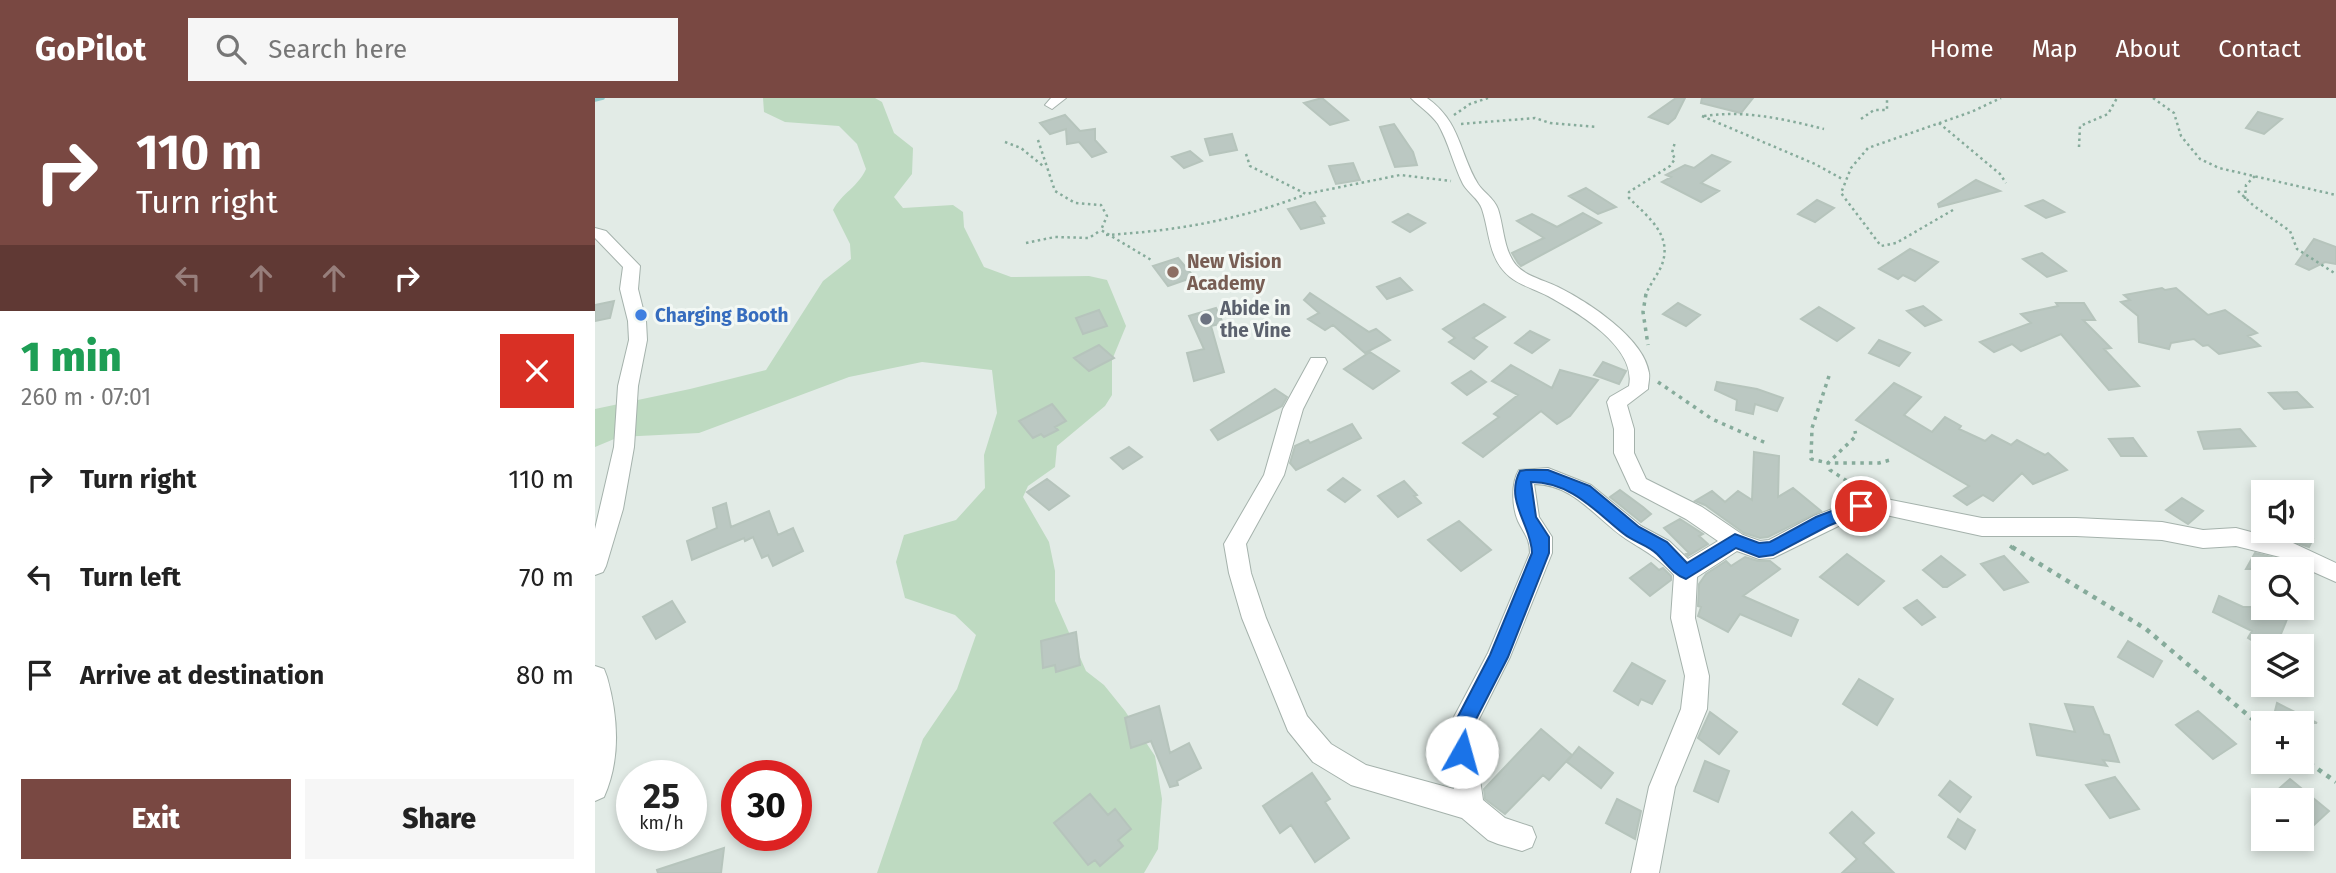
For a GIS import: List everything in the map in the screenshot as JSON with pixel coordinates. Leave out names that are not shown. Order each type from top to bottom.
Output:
[{"type":"street","points":[[1418,98],[1441,121],[1461,152],[1473,187],[1490,206],[1490,217],[1509,267],[1522,278],[1586,310],[1615,334],[1628,350],[1640,372],[1638,389],[1617,402],[1624,429],[1624,453],[1638,484],[1694,513],[1735,541],[1759,550],[1773,549],[1822,522],[1861,506],[1886,507],[1982,527],[2162,531],[2203,539],[2235,537],[2285,549],[2336,573]]},
{"type":"street","points":[[595,233],[600,234],[632,266],[629,289],[637,321],[638,341],[628,386],[624,447],[612,509],[595,566]]},
{"type":"street","points":[[1318,362],[1293,409],[1274,475],[1235,544],[1240,573],[1254,618],[1285,688],[1297,723],[1322,753],[1360,776],[1470,807],[1498,830],[1522,836]]},
{"type":"street","points":[[1470,807],[1460,730],[1498,657],[1541,553],[1541,537],[1528,519],[1523,481],[1526,476],[1548,476],[1584,491],[1633,532],[1661,547],[1686,572],[1683,618],[1697,676],[1694,709],[1662,787],[1645,873]]},
{"type":"street","points":[[1686,572],[1735,541]]},
{"type":"street","points":[[595,677],[600,694],[603,732],[595,788]]},
{"type":"path","points":[[1441,121],[1469,104],[1488,98]]},
{"type":"path","points":[[1861,119],[1874,110],[1887,110],[1887,98]]},
{"type":"path","points":[[1953,210],[1896,243],[1881,246],[1841,192],[1844,180],[1856,160],[1868,148],[2001,98]]},
{"type":"path","points":[[2079,147],[2080,126],[2108,114],[2117,98]]},
{"type":"path","points":[[2153,98],[2174,113],[2181,136],[2200,159],[2219,168],[2336,195]]},
{"type":"path","points":[[1824,129],[1774,116],[1725,113],[1702,116],[1815,164],[1844,180]]},
{"type":"path","points":[[1441,121],[1468,125],[1535,118],[1565,125],[1597,127]]},
{"type":"path","points":[[1939,123],[2000,174],[2006,183]]},
{"type":"path","points":[[1038,140],[1041,144],[1039,152],[1043,166]]},
{"type":"path","points":[[1005,142],[1021,148],[1043,166],[1053,177],[1055,191],[1075,203],[1101,205],[1107,216],[1101,230],[1089,238],[1055,237],[1025,243]]},
{"type":"path","points":[[1648,356],[1648,335],[1642,320],[1644,302],[1650,284],[1662,264],[1666,247],[1664,233],[1629,198],[1629,192],[1670,166],[1675,159],[1672,153],[1675,142]]},
{"type":"path","points":[[1245,154],[1250,166],[1306,194]]},
{"type":"path","points":[[1105,234],[1146,233],[1222,223],[1306,194],[1400,175],[1449,180],[1459,187],[1473,187]]},
{"type":"path","points":[[2245,202],[2243,192],[2246,183],[2256,175]]},
{"type":"path","points":[[2238,191],[2246,204],[2286,226],[2297,239],[2297,249],[2322,268],[2336,274]]},
{"type":"path","points":[[1101,230],[1153,261]]},
{"type":"path","points":[[1829,376],[1808,445],[1811,458],[1828,463],[1879,463],[1890,460]]},
{"type":"path","points":[[1653,378],[1669,392],[1712,419],[1766,443]]},
{"type":"path","points":[[1828,463],[1856,436],[1855,430]]},
{"type":"path","points":[[1828,463],[1830,470],[1886,507]]},
{"type":"path","points":[[2004,527],[2010,546],[2146,629],[2251,718]]},
{"type":"path","points":[[2314,766],[2336,782]]},
{"type":"green space","points":[[763,98],[875,98],[882,102],[894,133],[913,148],[912,174],[894,197],[903,208],[953,205],[963,212],[964,227],[984,267],[1011,277],[1089,276],[1107,280],[1126,326],[1112,360],[1112,395],[1105,406],[1057,446],[1055,467],[1028,486],[1023,497],[1049,542],[1055,571],[1055,601],[1086,671],[1104,685],[1155,756],[1162,799],[1158,849],[1144,873],[877,873],[923,739],[957,689],[976,635],[955,615],[905,598],[896,562],[904,535],[956,520],[985,488],[984,455],[997,413],[992,370],[922,362],[849,377],[699,433],[619,437],[595,447],[595,409],[766,370],[823,281],[851,259],[850,244],[833,210],[866,169],[857,144],[839,126],[785,122],[764,112]]},
{"type":"building","points":[[1322,98],[1348,120],[1330,125],[1304,103]]},
{"type":"building","points":[[1676,98],[1685,98],[1675,118],[1668,124],[1649,117]]},
{"type":"building","points":[[1702,98],[1753,98],[1741,113],[1701,103]]},
{"type":"building","points":[[2258,112],[2282,119],[2264,134],[2246,128]]},
{"type":"building","points":[[1065,115],[1080,131],[1095,129],[1095,140],[1106,152],[1092,157],[1079,142],[1067,144],[1066,129],[1050,134],[1040,123]]},
{"type":"building","points":[[1394,124],[1413,152],[1417,165],[1395,167],[1380,127]]},
{"type":"building","points":[[1232,134],[1237,150],[1210,155],[1205,139]]},
{"type":"building","points":[[1190,151],[1202,161],[1184,168],[1172,157]]},
{"type":"building","points":[[1712,155],[1730,162],[1701,183],[1719,191],[1701,202],[1662,182],[1671,177],[1666,175],[1685,165],[1694,168]]},
{"type":"building","points":[[1353,163],[1360,180],[1336,184],[1329,166]]},
{"type":"building","points":[[1976,180],[2000,191],[1939,207],[1938,204]]},
{"type":"building","points":[[1586,188],[1616,207],[1598,214],[1569,196]]},
{"type":"building","points":[[1817,200],[1834,208],[1815,222],[1798,214]]},
{"type":"building","points":[[2043,200],[2064,212],[2046,218],[2026,206]]},
{"type":"building","points":[[1315,202],[1325,216],[1321,217],[1324,223],[1301,229],[1288,209]]},
{"type":"building","points":[[1583,213],[1601,223],[1521,266],[1518,263],[1512,253],[1544,238],[1517,221],[1532,214],[1557,227]]},
{"type":"building","points":[[1408,214],[1425,223],[1410,232],[1393,222]]},
{"type":"building","points":[[2314,239],[2336,247],[2336,264],[2325,262],[2309,270],[2296,264]]},
{"type":"building","points":[[1910,249],[1938,262],[1915,281],[1903,275],[1898,279],[1879,269]]},
{"type":"building","points":[[2042,253],[2066,271],[2047,277],[2023,259]]},
{"type":"building","name":"New Vision Academy","points":[[1178,258],[1194,277],[1168,286],[1153,266]]},
{"type":"building","points":[[1400,278],[1412,290],[1387,299],[1377,287]]},
{"type":"building","points":[[2176,288],[2208,315],[2225,310],[2257,333],[2248,336],[2260,346],[2219,354],[2194,339],[2171,343],[2169,349],[2139,342],[2138,316],[2121,302],[2130,300],[2124,295]]},
{"type":"building","points":[[1310,293],[1369,332],[1376,329],[1390,340],[1365,353],[1333,325],[1325,330],[1308,319],[1319,313],[1304,300]]},
{"type":"building","points":[[614,301],[610,318],[595,321],[595,305]]},
{"type":"building","points":[[1678,303],[1700,315],[1686,326],[1663,314]]},
{"type":"building","points":[[2056,303],[2084,303],[2095,320],[2083,320],[2111,348],[2104,349],[2139,386],[2109,390],[2061,334],[2021,351],[2012,344],[1994,352],[1980,342],[2031,323],[2021,314],[2058,306]]},
{"type":"building","points":[[1484,304],[1505,317],[1473,338],[1487,347],[1474,359],[1449,342],[1455,338],[1443,329]]},
{"type":"building","points":[[1923,306],[1941,320],[1925,326],[1907,311]]},
{"type":"building","points":[[1819,307],[1854,328],[1837,341],[1801,319]]},
{"type":"building","points":[[1216,308],[1223,323],[1211,326],[1224,372],[1194,381],[1187,353],[1204,349],[1189,316]]},
{"type":"building","points":[[1099,310],[1107,326],[1083,334],[1076,318]]},
{"type":"building","points":[[1530,331],[1549,340],[1532,353],[1515,343]]},
{"type":"building","points":[[1879,340],[1910,353],[1899,366],[1869,353]]},
{"type":"building","points":[[1099,345],[1114,358],[1089,371],[1074,358]]},
{"type":"building","points":[[1370,352],[1399,371],[1373,389],[1344,369]]},
{"type":"building","points":[[1603,362],[1626,371],[1619,384],[1594,375]]},
{"type":"building","points":[[1511,365],[1552,388],[1560,370],[1598,380],[1570,416],[1557,424],[1541,411],[1483,457],[1463,443],[1499,417],[1494,414],[1518,395],[1492,381]]},
{"type":"building","points":[[1471,371],[1486,382],[1467,395],[1452,383]]},
{"type":"building","points":[[1717,382],[1757,389],[1783,398],[1777,411],[1755,404],[1753,414],[1736,410],[1737,400],[1715,390]]},
{"type":"building","points":[[1894,383],[1921,397],[1904,415],[1932,432],[1945,417],[1961,426],[1959,429],[1985,441],[1992,435],[2011,445],[2017,440],[2045,455],[2048,453],[2067,470],[2033,484],[2022,473],[1993,501],[1983,495],[1967,505],[1954,496],[1969,486],[1856,420]]},
{"type":"building","points":[[1275,389],[1287,397],[1282,406],[1218,440],[1211,430]]},
{"type":"building","points":[[2297,392],[2312,407],[2284,409],[2269,393]]},
{"type":"building","points":[[1052,404],[1066,421],[1055,427],[1058,430],[1044,437],[1041,434],[1033,438],[1019,421]]},
{"type":"building","points":[[1352,424],[1361,438],[1296,470],[1290,463],[1295,446],[1308,440],[1310,443]]},
{"type":"building","points":[[2240,429],[2255,446],[2204,449],[2198,432]]},
{"type":"building","points":[[2133,438],[2146,456],[2121,456],[2109,439]]},
{"type":"building","points":[[1129,447],[1142,457],[1123,469],[1111,458]]},
{"type":"building","points":[[1754,452],[1779,456],[1778,497],[1793,488],[1821,511],[1768,537],[1760,538],[1744,533],[1705,505],[1695,501],[1712,491],[1725,502],[1738,491],[1752,500]]},
{"type":"building","points":[[1343,478],[1360,490],[1345,502],[1328,490]]},
{"type":"building","points":[[1047,479],[1069,496],[1049,510],[1027,492]]},
{"type":"building","points":[[1404,481],[1421,503],[1398,517],[1378,496]]},
{"type":"building","points":[[1620,490],[1651,514],[1641,522],[1610,497]]},
{"type":"building","points":[[2182,498],[2203,511],[2188,524],[2166,510]]},
{"type":"building","points":[[726,503],[731,527],[769,511],[778,535],[793,528],[803,551],[773,566],[768,555],[762,558],[753,537],[745,541],[744,538],[692,560],[687,541],[717,528],[713,508]]},
{"type":"building","points":[[1680,519],[1703,534],[1699,536],[1708,544],[1688,556],[1686,554],[1689,553],[1664,528]]},
{"type":"building","points":[[1459,521],[1491,550],[1461,571],[1428,540]]},
{"type":"building","points":[[2255,553],[2271,557],[2253,557]]},
{"type":"building","points":[[1847,554],[1884,581],[1858,605],[1820,577]]},
{"type":"building","points":[[1941,556],[1965,575],[1947,587],[1943,587],[1923,570]]},
{"type":"building","points":[[2004,556],[2028,582],[2004,590],[1981,564]]},
{"type":"building","points":[[1745,557],[1770,561],[1780,569],[1743,596],[1798,620],[1791,636],[1740,614],[1728,632],[1698,616],[1701,607],[1698,606],[1699,584],[1706,574],[1726,561],[1731,566]]},
{"type":"building","points":[[1651,563],[1659,570],[1663,568],[1671,576],[1671,580],[1650,596],[1630,578]]},
{"type":"building","points":[[2219,596],[2243,607],[2251,607],[2251,620],[2287,620],[2281,634],[2251,634],[2251,640],[2248,638],[2252,631],[2213,612]]},
{"type":"building","points":[[1917,600],[1935,617],[1922,625],[1904,608]]},
{"type":"building","points":[[672,601],[685,622],[656,639],[643,617]]},
{"type":"building","points":[[1076,632],[1080,665],[1056,672],[1055,665],[1043,668],[1041,641]]},
{"type":"building","points":[[2128,641],[2162,661],[2153,677],[2118,657]]},
{"type":"building","points":[[1632,663],[1665,681],[1652,704],[1641,699],[1638,705],[1614,691]]},
{"type":"building","points":[[1859,679],[1893,699],[1877,725],[1843,704]]},
{"type":"building","points":[[2277,703],[2293,711],[2275,711]]},
{"type":"building","points":[[2065,704],[2093,707],[2104,734],[2109,735],[2119,762],[2103,760],[2107,766],[2037,755],[2030,724],[2075,732]]},
{"type":"building","points":[[1159,706],[1170,753],[1189,743],[1201,768],[1177,781],[1178,785],[1170,787],[1151,741],[1131,748],[1125,718]]},
{"type":"building","points":[[2198,711],[2236,744],[2213,759],[2176,725]]},
{"type":"building","points":[[1710,712],[1737,732],[1719,754],[1698,738]]},
{"type":"building","points":[[1541,729],[1572,755],[1549,780],[1543,775],[1505,814],[1485,799],[1484,789]]},
{"type":"building","points":[[1579,747],[1613,773],[1601,788],[1567,762]]},
{"type":"building","points":[[1705,761],[1729,771],[1718,802],[1694,791]]},
{"type":"building","points":[[1312,773],[1330,799],[1325,802],[1349,838],[1315,862],[1291,825],[1280,833],[1263,806]]},
{"type":"building","points":[[2115,777],[2139,809],[2110,818],[2086,785]]},
{"type":"building","points":[[2290,779],[2301,788],[2280,788]]},
{"type":"building","points":[[1950,781],[1971,797],[1960,812],[1939,795]]},
{"type":"building","points":[[1090,794],[1108,815],[1115,809],[1131,829],[1118,840],[1123,846],[1100,866],[1095,860],[1088,865],[1054,823]]},
{"type":"building","points":[[1617,799],[1641,811],[1635,839],[1606,823]]},
{"type":"building","points":[[2314,799],[2329,811],[2314,825]]},
{"type":"building","points":[[1852,812],[1874,833],[1863,843],[1894,873],[1842,873],[1857,859],[1830,833]]},
{"type":"building","points":[[1958,819],[1975,830],[1965,849],[1948,837]]},
{"type":"building","points":[[721,849],[724,851],[721,873],[658,873],[657,870]]},
{"type":"waterway","points":[[595,100],[603,98]]},
{"type":"place","name":"New Vision Academy","points":[[1173,272]]},
{"type":"place","name":"Charging Booth","points":[[641,315]]},
{"type":"place","name":"Abide in the Vine","points":[[1206,319]]},
{"type":"route","points":[[1462,752],[1460,730],[1498,657],[1541,553],[1541,537],[1528,519],[1527,495],[1523,481],[1526,476],[1548,476],[1584,491],[1633,532],[1661,547],[1686,572],[1735,541],[1759,550],[1773,549],[1822,522],[1861,506]]}]
